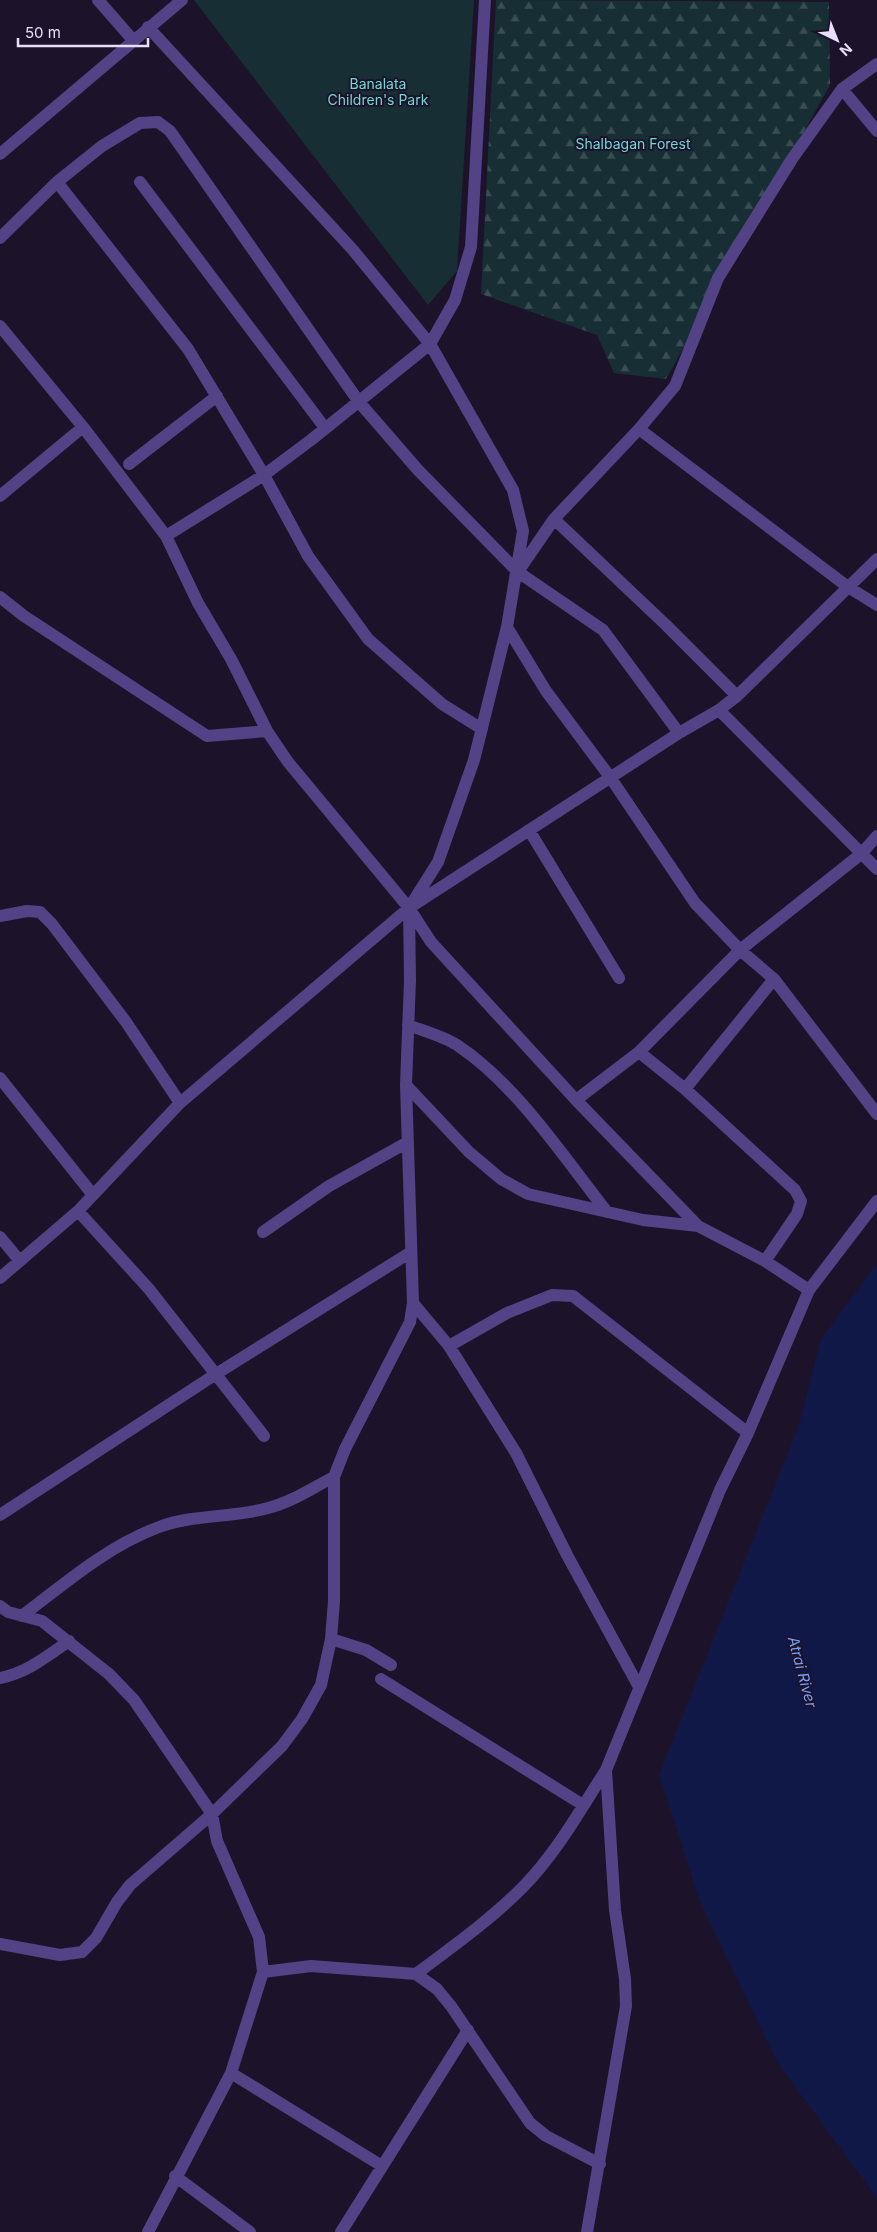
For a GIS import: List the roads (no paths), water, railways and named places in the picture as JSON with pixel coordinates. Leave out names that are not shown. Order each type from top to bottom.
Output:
[{"type":"street","points":[[98,0],[133,40]]},
{"type":"street","points":[[0,154],[182,0]]},
{"type":"street","points":[[166,536],[264,475],[359,402],[430,344],[455,300],[471,247],[485,0]]},
{"type":"street","points":[[0,1944],[60,1955],[82,1952],[96,1938],[117,1902],[130,1885],[212,1814],[282,1746],[302,1719],[321,1685],[331,1639],[334,1601],[334,1477],[345,1449],[410,1322],[413,1303],[406,1085],[409,908],[438,862],[474,760],[508,627],[523,531],[513,490],[430,344],[352,250],[148,27]]},
{"type":"street","points":[[518,572],[554,519],[639,430],[675,386],[718,278],[792,159],[842,89],[877,64]]},
{"type":"street","points":[[842,89],[877,131]]},
{"type":"street","points":[[0,238],[57,182],[102,146],[140,123],[158,122],[170,131],[359,402],[418,470],[518,572],[604,630],[679,733]]},
{"type":"street","points":[[57,182],[188,349],[264,475],[308,556],[368,639],[442,704],[482,729]]},
{"type":"street","points":[[140,182],[325,428]]},
{"type":"street","points":[[0,326],[83,427],[166,536],[198,604],[231,659],[267,732],[288,762],[409,908],[431,942],[576,1100],[698,1226],[765,1261],[809,1290]]},
{"type":"street","points":[[128,464],[217,396]]},
{"type":"street","points":[[0,496],[83,427]]},
{"type":"street","points":[[639,430],[848,587],[877,605]]},
{"type":"street","points":[[554,519],[666,625],[737,696]]},
{"type":"street","points":[[0,1278],[78,1212],[180,1102],[409,908],[737,696],[877,559]]},
{"type":"street","points":[[0,596],[24,616],[206,736],[267,732]]},
{"type":"street","points":[[508,627],[546,691],[610,777],[696,903],[740,950],[774,979],[877,1114]]},
{"type":"street","points":[[718,710],[877,869]]},
{"type":"street","points":[[529,830],[619,978]]},
{"type":"street","points":[[576,1100],[639,1052],[740,950],[862,854],[877,836]]},
{"type":"street","points":[[0,916],[27,911],[40,912],[52,924],[126,1022],[180,1102]]},
{"type":"street","points":[[685,1089],[774,979]]},
{"type":"street","points":[[408,1025],[455,1044],[486,1066],[538,1123],[607,1212]]},
{"type":"street","points":[[639,1052],[685,1089],[795,1190],[801,1201],[797,1214],[765,1261]]},
{"type":"street","points":[[0,1078],[93,1195]]},
{"type":"street","points":[[406,1085],[469,1152],[501,1179],[528,1194],[643,1220],[698,1226]]},
{"type":"street","points":[[263,1232],[329,1186],[408,1142]]},
{"type":"street","points":[[416,1974],[467,1935],[522,1888],[549,1856],[606,1770],[720,1490],[748,1433],[809,1290],[877,1201]]},
{"type":"street","points":[[78,1212],[149,1289],[264,1436]]},
{"type":"street","points":[[0,1237],[20,1261]]},
{"type":"street","points":[[0,1515],[216,1374],[410,1252]]},
{"type":"street","points":[[449,1346],[507,1313],[552,1295],[573,1296],[748,1433]]},
{"type":"street","points":[[413,1303],[449,1346],[516,1453],[567,1555],[639,1687]]},
{"type":"street","points":[[22,1616],[93,1562],[140,1535],[161,1526],[194,1519],[268,1508],[290,1500],[334,1477]]},
{"type":"street","points":[[0,1606],[8,1612],[42,1622],[69,1641],[109,1674],[134,1700],[212,1814],[217,1841],[259,1937],[263,1972],[231,2073],[175,2176],[148,2232]]},
{"type":"street","points":[[331,1639],[366,1650],[391,1665]]},
{"type":"street","points":[[0,1678],[14,1676],[30,1668],[69,1641]]},
{"type":"street","points":[[381,1679],[583,1805]]},
{"type":"street","points":[[587,2232],[626,2006],[625,1979],[615,1910],[606,1770]]},
{"type":"street","points":[[263,1972],[311,1966],[416,1974],[437,1989],[451,2006],[530,2123],[546,2136],[600,2164]]},
{"type":"street","points":[[340,2232],[468,2030]]},
{"type":"street","points":[[231,2073],[382,2166]]},
{"type":"street","points":[[175,2176],[250,2232]]},
{"type":"street","points":[[590,2218],[598,2232]]},
{"type":"water","name":"Atrai River","points":[[877,1264],[877,2198],[777,2062],[700,1902],[659,1775],[798,1428],[821,1339]]},
{"type":"park label","name":"Banalata Children's Park","points":[[378,92]]},
{"type":"park label","name":"Shalbagan Forest","points":[[633,144]]}]
